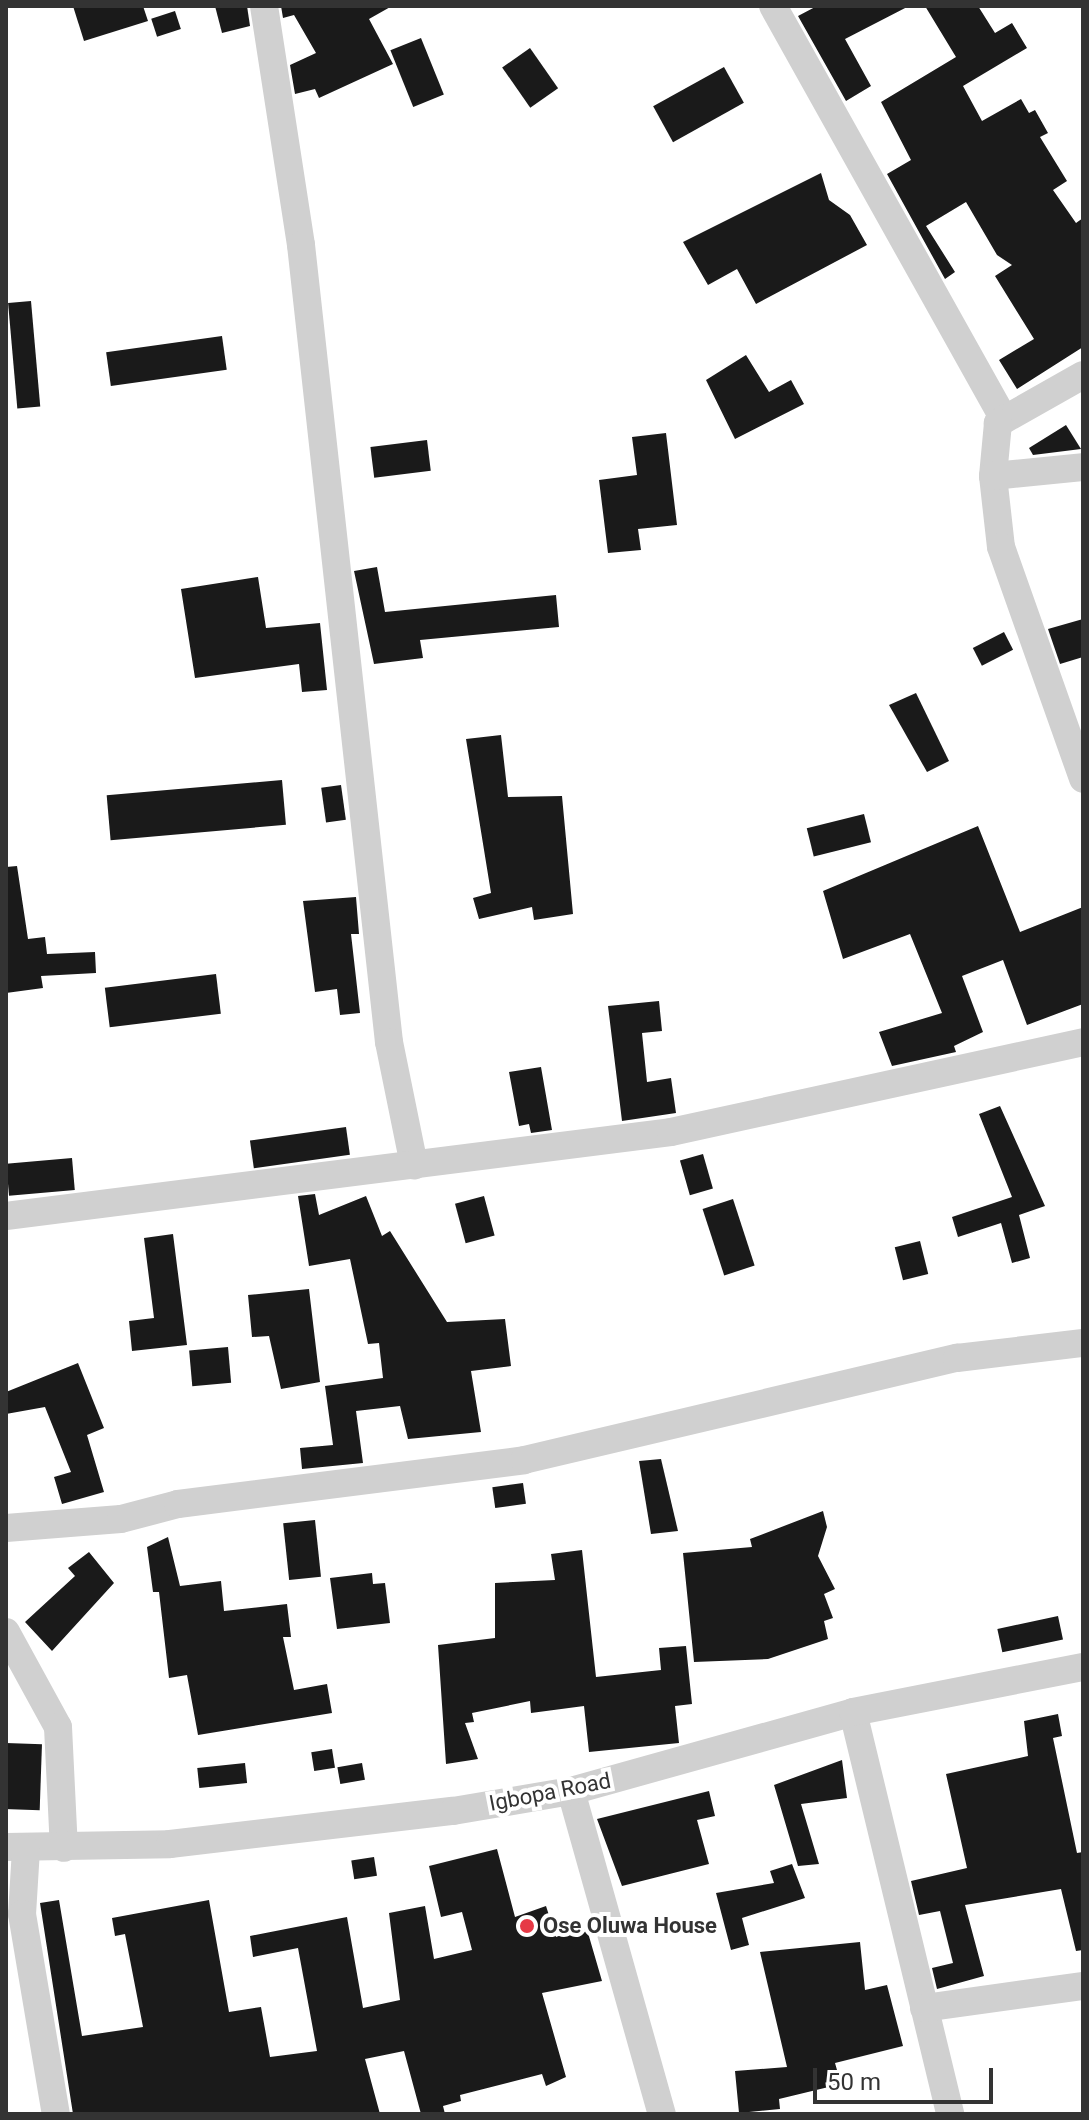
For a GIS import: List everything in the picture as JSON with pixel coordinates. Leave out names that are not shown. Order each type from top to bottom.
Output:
[{"type":"street","points":[[264,6],[301,245],[389,1042],[414,1165]]},
{"type":"street","points":[[773,6],[1004,419],[993,476],[1001,547],[1081,772]]},
{"type":"street","points":[[1004,419],[1083,375]]},
{"type":"street","points":[[993,476],[1083,467]]},
{"type":"street","points":[[6,1216],[671,1132],[1083,1042]]},
{"type":"street","points":[[6,1528],[121,1519],[178,1504],[524,1460],[957,1358],[1083,1343]]},
{"type":"street","points":[[6,1632],[58,1727],[64,1848]]},
{"type":"street","name":"Igbopa Road","points":[[16,1848],[170,1844],[571,1791],[853,1712],[1083,1667]]},
{"type":"street","points":[[853,1712],[950,2114]]},
{"type":"street","points":[[571,1791],[662,2114]]},
{"type":"street","points":[[16,1848],[22,1914],[56,2114]]},
{"type":"street","points":[[924,2008],[1083,1986]]},
{"type":"building","points":[[73,6],[143,6],[148,21],[84,41]]},
{"type":"building","points":[[215,6],[247,6],[250,26],[222,33]]},
{"type":"building","points":[[281,6],[392,6],[369,19],[393,64],[319,98],[315,89],[295,94],[290,65],[316,53],[294,15],[283,18]]},
{"type":"building","points":[[817,6],[909,6],[845,39],[871,86],[846,101],[798,16]]},
{"type":"building","points":[[925,6],[978,6],[995,33],[1012,23],[1027,48],[963,86],[982,121],[1021,99],[1029,113],[1035,110],[1048,133],[1040,137],[1067,181],[1053,190],[1076,223],[1083,218],[1083,347],[1017,389],[999,360],[1034,339],[995,276],[1012,265],[997,255],[966,202],[926,226],[955,272],[945,279],[887,174],[911,160],[881,102],[956,57]]},
{"type":"building","points":[[175,11],[181,29],[157,37],[151,19]]},
{"type":"building","points":[[421,38],[444,95],[413,107],[390,50]]},
{"type":"building","points":[[530,48],[558,88],[530,108],[502,68]]},
{"type":"building","points":[[724,67],[744,103],[673,142],[653,106]]},
{"type":"building","points":[[821,173],[829,200],[850,215],[867,245],[756,304],[737,269],[708,285],[683,242]]},
{"type":"building","points":[[31,301],[40,407],[17,409],[8,303]]},
{"type":"building","points":[[222,336],[227,370],[111,386],[106,352]]},
{"type":"building","points":[[746,355],[769,392],[791,380],[804,404],[735,439],[706,380]]},
{"type":"building","points":[[1066,425],[1081,449],[1033,455],[1029,448]]},
{"type":"building","points":[[666,433],[677,525],[638,529],[641,550],[608,553],[599,480],[637,475],[632,437]]},
{"type":"building","points":[[427,440],[431,471],[374,478],[370,447]]},
{"type":"building","points":[[377,567],[385,612],[556,595],[559,627],[420,640],[423,658],[374,664],[354,571]]},
{"type":"building","points":[[258,577],[266,628],[320,623],[327,690],[302,692],[299,664],[195,678],[181,589]]},
{"type":"building","points":[[1083,619],[1083,657],[1060,664],[1048,629]]},
{"type":"building","points":[[1004,632],[1013,650],[982,666],[973,648]]},
{"type":"building","points":[[916,693],[949,761],[927,772],[889,705]]},
{"type":"building","points":[[501,735],[508,797],[562,796],[573,914],[534,920],[532,907],[479,919],[473,898],[491,893],[466,739]]},
{"type":"building","points":[[282,780],[286,825],[111,840],[107,795]]},
{"type":"building","points":[[341,785],[346,820],[326,822],[321,788]]},
{"type":"building","points":[[864,814],[871,842],[814,856],[807,828]]},
{"type":"building","points":[[978,826],[1020,932],[1083,907],[1083,1004],[1027,1025],[1003,960],[962,976],[983,1032],[954,1046],[956,1052],[892,1066],[879,1032],[942,1013],[910,934],[843,959],[823,891]]},
{"type":"building","points":[[17,866],[28,939],[45,937],[47,954],[95,952],[96,973],[41,976],[43,988],[6,993],[6,867]]},
{"type":"building","points":[[356,897],[359,934],[351,934],[360,1013],[340,1015],[337,989],[315,992],[303,901]]},
{"type":"building","points":[[216,974],[221,1014],[110,1027],[105,988]]},
{"type":"building","points":[[659,1001],[662,1031],[642,1033],[647,1082],[671,1078],[676,1113],[622,1121],[608,1006]]},
{"type":"building","points":[[541,1067],[552,1130],[531,1133],[529,1124],[519,1126],[509,1072]]},
{"type":"building","points":[[1000,1106],[1045,1206],[1019,1215],[1030,1258],[1012,1263],[1001,1223],[958,1237],[952,1217],[1012,1197],[979,1114]]},
{"type":"building","points":[[346,1127],[350,1155],[254,1168],[250,1140]]},
{"type":"building","points":[[703,1154],[713,1189],[690,1195],[680,1161]]},
{"type":"building","points":[[72,1158],[75,1190],[9,1196],[6,1164]]},
{"type":"building","points":[[315,1194],[319,1215],[366,1196],[382,1236],[390,1231],[447,1322],[505,1319],[511,1366],[471,1371],[481,1432],[408,1439],[400,1406],[356,1411],[363,1463],[302,1469],[300,1448],[333,1445],[325,1386],[383,1378],[379,1343],[368,1344],[350,1259],[309,1266],[298,1196]]},
{"type":"building","points":[[484,1196],[495,1236],[466,1243],[455,1204]]},
{"type":"building","points":[[733,1199],[755,1266],[724,1275],[703,1209]]},
{"type":"building","points":[[173,1234],[187,1345],[132,1351],[129,1321],[154,1318],[144,1238]]},
{"type":"building","points":[[920,1241],[928,1274],[903,1280],[895,1247]]},
{"type":"building","points":[[309,1289],[320,1382],[281,1389],[269,1336],[252,1337],[248,1295]]},
{"type":"building","points":[[228,1347],[231,1383],[192,1386],[189,1350]]},
{"type":"building","points":[[78,1363],[104,1428],[87,1435],[104,1492],[62,1504],[54,1477],[71,1472],[45,1407],[6,1414],[6,1392]]},
{"type":"building","points":[[661,1459],[678,1531],[651,1534],[639,1461]]},
{"type":"building","points":[[523,1483],[526,1504],[495,1508],[492,1487]]},
{"type":"building","points":[[823,1511],[827,1527],[818,1556],[835,1589],[824,1594],[833,1618],[824,1621],[828,1639],[768,1659],[694,1662],[683,1553],[752,1547],[750,1539]]},
{"type":"building","points":[[315,1520],[321,1577],[289,1580],[283,1523]]},
{"type":"building","points":[[168,1537],[180,1586],[221,1581],[224,1611],[287,1604],[291,1637],[283,1637],[294,1690],[327,1684],[332,1713],[198,1735],[187,1675],[169,1678],[159,1592],[153,1592],[147,1547]]},
{"type":"building","points":[[582,1550],[596,1677],[661,1670],[659,1648],[686,1646],[692,1704],[675,1706],[679,1743],[589,1752],[584,1706],[531,1713],[530,1701],[472,1713],[474,1722],[465,1723],[478,1759],[446,1764],[438,1645],[495,1638],[495,1583],[555,1580],[551,1554]]},
{"type":"building","points":[[89,1552],[114,1583],[52,1651],[25,1622],[75,1576],[68,1568]]},
{"type":"building","points":[[372,1573],[373,1584],[385,1583],[390,1623],[337,1629],[330,1578]]},
{"type":"building","points":[[1058,1616],[1063,1639],[1002,1652],[997,1629]]},
{"type":"building","points":[[1058,1714],[1062,1736],[1053,1738],[1077,1853],[1083,1852],[1083,1950],[1076,1951],[1061,1889],[965,1905],[984,1976],[937,1989],[932,1968],[953,1963],[940,1911],[919,1915],[911,1881],[967,1868],[946,1774],[1028,1756],[1024,1721]]},
{"type":"building","points":[[6,1743],[42,1744],[40,1810],[6,1809]]},
{"type":"building","points":[[332,1749],[335,1768],[314,1771],[311,1752]]},
{"type":"building","points":[[842,1760],[847,1798],[801,1804],[819,1864],[798,1866],[774,1785]]},
{"type":"building","points":[[245,1763],[247,1783],[199,1788],[197,1768]]},
{"type":"building","points":[[362,1763],[365,1780],[340,1784],[337,1767]]},
{"type":"building","points":[[709,1791],[715,1816],[697,1820],[709,1864],[622,1886],[597,1819]]},
{"type":"building","points":[[497,1849],[515,1917],[546,1906],[556,1937],[586,1926],[602,1981],[542,1993],[566,2077],[546,2086],[542,2074],[460,2095],[461,2101],[443,2106],[445,2114],[421,2114],[404,2051],[365,2059],[380,2114],[73,2114],[40,1903],[59,1900],[82,2036],[143,2027],[125,1934],[115,1936],[112,1918],[209,1900],[229,2012],[261,2007],[270,2057],[317,2051],[298,1948],[253,1957],[250,1936],[347,1917],[363,2008],[400,2000],[389,1913],[425,1906],[434,1959],[472,1950],[462,1912],[441,1917],[429,1866]]},
{"type":"building","points":[[374,1857],[377,1876],[354,1879],[351,1861]]},
{"type":"building","points":[[792,1864],[805,1898],[742,1918],[749,1945],[731,1950],[716,1893],[774,1883],[770,1871]]},
{"type":"building","points":[[860,1942],[865,1990],[887,1985],[903,2046],[835,2063],[841,2084],[779,2099],[780,2109],[739,2113],[735,2071],[787,2067],[760,1952]]},
{"type":"place","name":"Ose Oluwa House","points":[[527,1926]]}]
